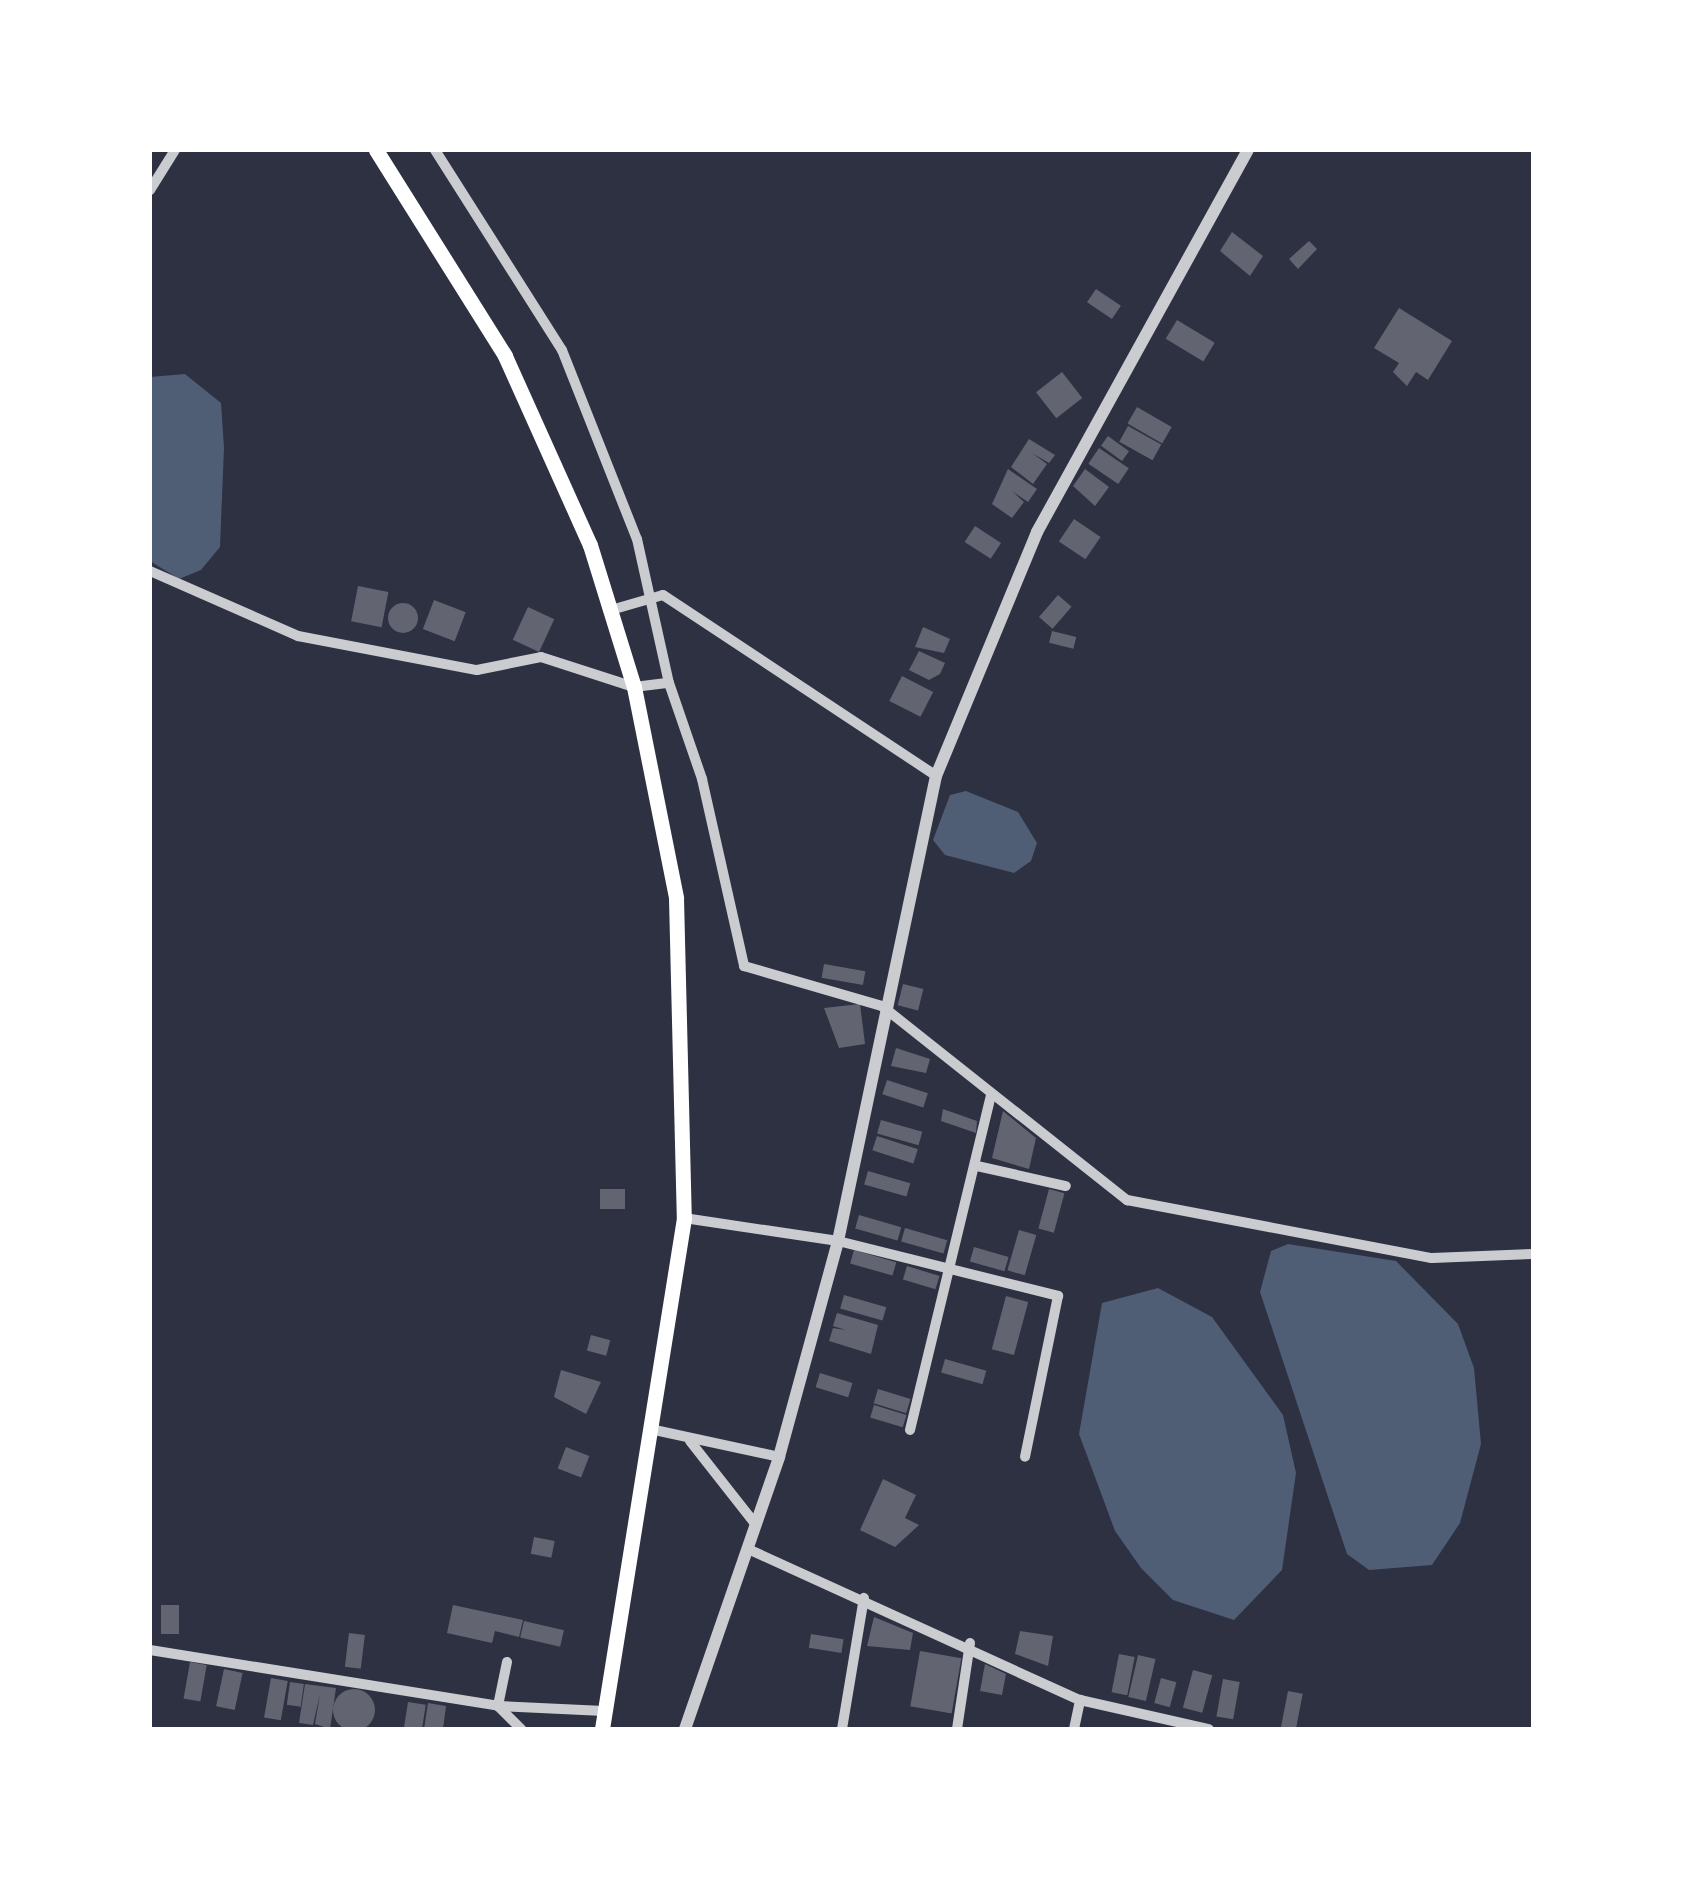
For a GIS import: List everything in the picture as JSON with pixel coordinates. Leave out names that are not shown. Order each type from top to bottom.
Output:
[{"type":"main road","points":[[376,150],[505,356],[611,610],[634,687],[676,898],[684,1218],[602,1729]]},
{"type":"street","points":[[150,190],[174,150]]},
{"type":"street","points":[[435,150],[562,350],[637,539],[669,683],[702,779],[738,958],[768,980],[882,1006],[990,1096],[1127,1200],[1432,1258],[1533,1254]]},
{"type":"street","points":[[685,1729],[778,1457],[838,1241],[882,1006],[936,776],[1036,532],[1248,150]]},
{"type":"street","points":[[150,571],[298,636],[477,670],[566,660],[634,687],[669,683]]},
{"type":"street","points":[[611,610],[646,593]]},
{"type":"street","points":[[646,593],[936,776]]},
{"type":"street","points":[[910,1430],[990,1096]]},
{"type":"street","points":[[976,1166],[1066,1186]]},
{"type":"street","points":[[684,1218],[838,1241],[1058,1296],[1025,1456]]},
{"type":"street","points":[[650,1429],[690,1441],[778,1457]]},
{"type":"street","points":[[690,1441],[756,1525]]},
{"type":"street","points":[[748,1549],[970,1644],[1080,1700],[1184,1727],[1209,1729]]},
{"type":"street","points":[[842,1729],[864,1598]]},
{"type":"street","points":[[957,1729],[970,1644]]},
{"type":"street","points":[[150,1650],[498,1706],[604,1711]]},
{"type":"street","points":[[498,1706],[508,1662]]},
{"type":"street","points":[[1074,1729],[1080,1700]]},
{"type":"street","points":[[498,1706],[521,1729]]},
{"type":"water","points":[[185,374],[221,403],[224,448],[220,547],[201,570],[179,579],[150,561],[150,377]]},
{"type":"water","points":[[966,791],[1018,812],[1037,843],[1031,861],[1014,873],[945,855],[933,840],[950,795]]},
{"type":"water","points":[[1288,1244],[1396,1261],[1458,1324],[1474,1368],[1481,1444],[1460,1523],[1432,1565],[1369,1570],[1347,1554],[1260,1292],[1271,1251]]},
{"type":"water","points":[[1158,1288],[1212,1317],[1283,1415],[1296,1473],[1282,1570],[1234,1620],[1173,1600],[1141,1568],[1115,1531],[1079,1434],[1102,1303]]},
{"type":"building","points":[[1232,232],[1263,256],[1250,276],[1220,251]]},
{"type":"building","points":[[1309,241],[1317,249],[1298,269],[1289,259]]},
{"type":"building","points":[[1096,289],[1121,306],[1112,319],[1087,302]]},
{"type":"building","points":[[1399,308],[1452,341],[1428,380],[1416,372],[1407,386],[1393,372],[1399,363],[1374,348]]},
{"type":"building","points":[[1177,320],[1215,343],[1203,362],[1166,339]]},
{"type":"building","points":[[1062,372],[1082,398],[1056,418],[1036,392]]},
{"type":"building","points":[[1137,407],[1172,427],[1162,443],[1128,423]]},
{"type":"building","points":[[1128,426],[1161,444],[1153,460],[1119,442]]},
{"type":"building","points":[[1108,436],[1129,451],[1122,461],[1101,446]]},
{"type":"building","points":[[1029,439],[1055,455],[1049,463],[1032,453],[1047,464],[1033,484],[1011,467]]},
{"type":"building","points":[[1099,448],[1129,468],[1118,484],[1088,464]]},
{"type":"building","points":[[1008,469],[1037,489],[1028,502],[1012,491],[1024,502],[1012,518],[992,504]]},
{"type":"building","points":[[1085,469],[1109,487],[1095,506],[1073,486]]},
{"type":"building","points":[[1074,519],[1101,537],[1085,559],[1059,541]]},
{"type":"building","points":[[975,526],[1001,543],[991,559],[965,542]]},
{"type":"building","points":[[358,586],[388,592],[382,627],[351,621]]},
{"type":"building","points":[[1058,595],[1072,607],[1053,629],[1039,617]]},
{"type":"building","points":[[434,600],[466,612],[455,641],[423,629]]},
{"type":"building","points":[[403,603],[414,607],[418,618],[414,629],[403,633],[392,629],[388,618],[392,607]]},
{"type":"building","points":[[528,607],[554,619],[539,652],[513,640]]},
{"type":"building","points":[[923,627],[950,639],[944,653],[915,647]]},
{"type":"building","points":[[1052,631],[1076,637],[1073,649],[1049,643]]},
{"type":"building","points":[[919,651],[945,663],[940,674],[929,680],[909,670]]},
{"type":"building","points":[[902,676],[933,692],[920,717],[889,701]]},
{"type":"building","points":[[824,964],[865,971],[863,985],[822,978]]},
{"type":"building","points":[[903,984],[923,989],[918,1010],[898,1005]]},
{"type":"building","points":[[860,1004],[865,1044],[839,1048],[824,1008]]},
{"type":"building","points":[[896,1048],[930,1059],[926,1073],[891,1066]]},
{"type":"building","points":[[887,1080],[928,1093],[923,1108],[882,1094]]},
{"type":"building","points":[[943,1109],[977,1121],[976,1133],[941,1121]]},
{"type":"building","points":[[1003,1111],[1036,1138],[1029,1169],[992,1158]]},
{"type":"building","points":[[881,1120],[922,1132],[918,1145],[877,1133]]},
{"type":"building","points":[[877,1136],[918,1149],[913,1164],[872,1150]]},
{"type":"building","points":[[868,1171],[910,1183],[906,1197],[864,1184]]},
{"type":"building","points":[[600,1189],[625,1189],[625,1209],[600,1209]]},
{"type":"building","points":[[1049,1189],[1064,1193],[1054,1233],[1038,1229]]},
{"type":"building","points":[[859,1215],[901,1227],[897,1241],[855,1228]]},
{"type":"building","points":[[905,1228],[947,1240],[943,1254],[901,1241]]},
{"type":"building","points":[[1019,1230],[1036,1235],[1025,1275],[1007,1270]]},
{"type":"building","points":[[974,1247],[1009,1257],[1004,1271],[970,1261]]},
{"type":"building","points":[[854,1250],[896,1262],[892,1276],[850,1263]]},
{"type":"building","points":[[907,1266],[940,1276],[935,1289],[903,1279]]},
{"type":"building","points":[[844,1295],[886,1307],[882,1321],[840,1308]]},
{"type":"building","points":[[1006,1296],[1028,1302],[1014,1355],[992,1349]]},
{"type":"building","points":[[837,1313],[878,1325],[871,1354],[829,1341],[833,1328],[846,1330],[833,1326]]},
{"type":"building","points":[[591,1335],[610,1340],[606,1356],[587,1350]]},
{"type":"building","points":[[945,1359],[986,1371],[982,1384],[941,1372]]},
{"type":"building","points":[[561,1370],[601,1382],[586,1414],[554,1397]]},
{"type":"building","points":[[820,1373],[853,1383],[848,1397],[816,1387]]},
{"type":"building","points":[[878,1389],[911,1399],[906,1413],[874,1403]]},
{"type":"building","points":[[874,1405],[907,1415],[903,1427],[870,1417]]},
{"type":"building","points":[[566,1447],[589,1456],[581,1477],[558,1468]]},
{"type":"building","points":[[883,1479],[916,1495],[905,1518],[919,1525],[895,1547],[860,1530]]},
{"type":"building","points":[[534,1537],[555,1541],[551,1558],[531,1554]]},
{"type":"building","points":[[161,1605],[179,1605],[179,1634],[161,1634]]},
{"type":"building","points":[[453,1605],[523,1620],[519,1637],[495,1631],[492,1643],[447,1633]]},
{"type":"building","points":[[874,1617],[913,1633],[910,1650],[867,1646]]},
{"type":"building","points":[[524,1621],[564,1630],[560,1647],[520,1638]]},
{"type":"building","points":[[1020,1631],[1053,1636],[1048,1666],[1015,1654]]},
{"type":"building","points":[[349,1633],[365,1635],[361,1669],[345,1667]]},
{"type":"building","points":[[811,1634],[844,1639],[841,1653],[809,1648]]},
{"type":"building","points":[[920,1651],[961,1658],[952,1713],[910,1706]]},
{"type":"building","points":[[1119,1654],[1135,1657],[1127,1695],[1112,1692]]},
{"type":"building","points":[[1138,1655],[1156,1659],[1146,1701],[1128,1697]]},
{"type":"building","points":[[190,1662],[207,1665],[200,1701],[184,1698]]},
{"type":"building","points":[[985,1664],[1006,1674],[1002,1695],[980,1691]]},
{"type":"building","points":[[224,1669],[243,1673],[235,1710],[216,1706]]},
{"type":"building","points":[[1193,1670],[1212,1675],[1202,1713],[1183,1708]]},
{"type":"building","points":[[271,1678],[288,1681],[281,1720],[264,1717]]},
{"type":"building","points":[[1161,1678],[1176,1682],[1170,1707],[1154,1703]]},
{"type":"building","points":[[1223,1679],[1240,1682],[1233,1719],[1216,1716]]},
{"type":"building","points":[[290,1682],[304,1684],[301,1707],[287,1705]]},
{"type":"building","points":[[305,1684],[336,1688],[330,1729],[315,1724],[320,1694],[313,1725],[299,1723]]},
{"type":"building","points":[[354,1689],[369,1695],[375,1710],[369,1725],[354,1731],[339,1725],[333,1710],[339,1695]]},
{"type":"building","points":[[1288,1691],[1303,1694],[1296,1729],[1281,1728]]},
{"type":"building","points":[[408,1702],[426,1705],[422,1729],[404,1729]]},
{"type":"building","points":[[428,1703],[446,1706],[443,1729],[424,1729]]}]
